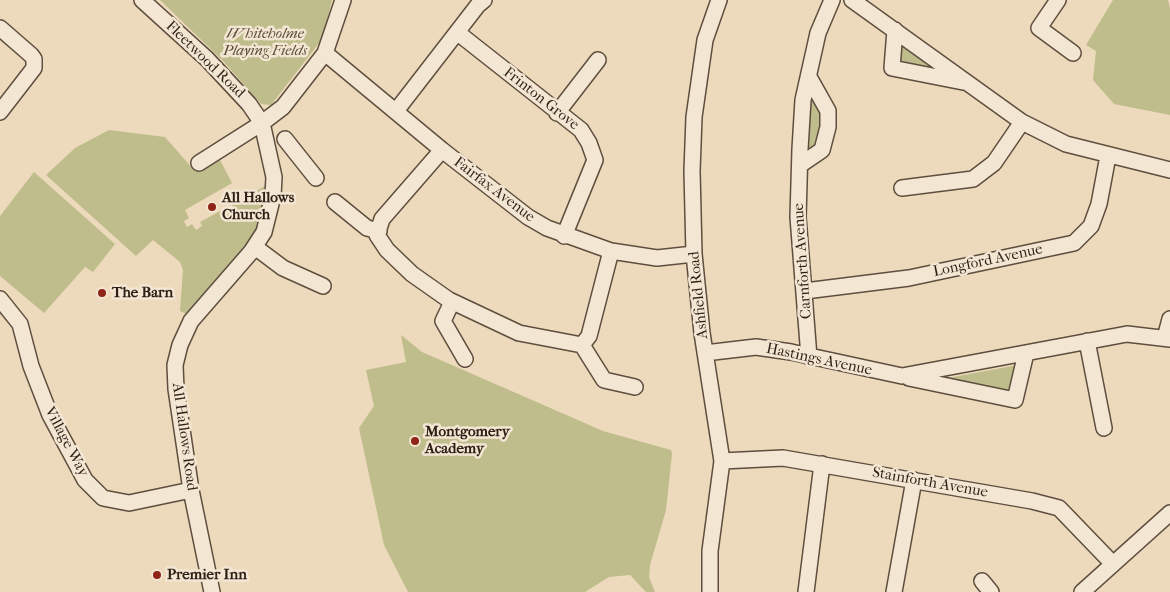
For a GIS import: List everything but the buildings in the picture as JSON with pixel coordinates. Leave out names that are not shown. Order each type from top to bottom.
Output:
[{"type":"street","name":"Fleetwood Road","points":[[142,0],[237,88],[262,123]]},
{"type":"street","points":[[199,163],[262,123],[283,107],[325,53],[343,0]]},
{"type":"street","points":[[396,111],[458,34],[478,5],[484,0]]},
{"type":"street","name":"Carnforth Avenue","points":[[809,357],[798,217],[803,100],[818,33],[832,0]]},
{"type":"street","points":[[852,0],[1022,122],[1066,144],[1170,170]]},
{"type":"street","points":[[1058,0],[1039,28],[1073,54]]},
{"type":"street","name":"Ashfield Road","points":[[710,592],[710,551],[722,461],[705,353],[694,254],[692,171],[694,117],[705,40],[714,1]]},
{"type":"street","points":[[0,28],[31,55],[34,59],[34,68],[0,112]]},
{"type":"street","points":[[895,30],[892,68],[966,82]]},
{"type":"street","name":"Frinton Grove","points":[[458,34],[581,130],[595,160],[564,236]]},
{"type":"street","name":"Fairfax Avenue","points":[[325,53],[442,150],[528,217],[564,236],[611,251],[657,258],[694,254]]},
{"type":"street","points":[[557,113],[598,60]]},
{"type":"street","points":[[800,165],[822,150],[828,127],[828,111],[809,77]]},
{"type":"street","points":[[902,188],[973,179],[994,164],[1022,122]]},
{"type":"street","name":"All Hallows Road","points":[[212,592],[190,490],[176,389],[175,365],[180,345],[191,321],[255,247],[268,222],[273,196],[274,177],[262,123]]},
{"type":"street","points":[[285,139],[316,178]]},
{"type":"street","points":[[442,150],[382,220],[378,235],[387,250],[412,274],[452,302],[519,333],[582,345],[604,380],[635,387]]},
{"type":"street","points":[[271,161],[297,154]]},
{"type":"street","name":"Longford Avenue","points":[[805,290],[909,278],[1074,243],[1091,226],[1096,212],[1108,156]]},
{"type":"street","points":[[336,206],[367,228],[379,231]]},
{"type":"street","points":[[255,247],[283,268],[315,288]]},
{"type":"street","points":[[582,345],[589,336],[611,251]]},
{"type":"street","name":"Village Way","points":[[0,299],[26,320],[31,366],[50,416],[85,480],[104,498],[129,503],[190,490]]},
{"type":"street","points":[[452,302],[443,321],[465,359]]},
{"type":"street","points":[[1168,338],[1170,319]]},
{"type":"street","name":"Hastings Avenue","points":[[902,376],[1127,334],[1168,338]]},
{"type":"street","points":[[1087,340],[1104,428]]},
{"type":"street","name":"Hastings Avenue","points":[[705,353],[756,347],[1015,400],[1026,354]]},
{"type":"street","name":"Stainforth Avenue","points":[[722,461],[783,458],[1032,500],[1059,508],[1113,564]]},
{"type":"street","points":[[806,592],[822,464]]},
{"type":"street","points":[[894,592],[914,480]]},
{"type":"street","points":[[1082,592],[1170,513]]},
{"type":"green space","name":"Whiteholme Playing Fields","points":[[160,0],[332,0],[323,38],[271,105],[261,104],[224,62]]},
{"type":"green space","points":[[1113,0],[1168,0],[1170,8],[1170,115],[1114,104],[1093,80],[1096,51],[1086,45]]},
{"type":"green space","points":[[901,45],[932,67],[948,80],[892,68]]},
{"type":"green space","points":[[812,83],[827,130],[806,161],[805,149]]},
{"type":"green space","points":[[109,130],[165,137],[193,169],[218,156],[232,183],[185,210],[189,218],[184,221],[187,227],[192,224],[196,230],[202,226],[200,222],[222,210],[225,215],[235,210],[232,205],[270,183],[261,224],[248,244],[189,315],[180,311],[183,270],[180,262],[153,240],[136,256],[46,175],[75,148]]},
{"type":"green space","points":[[34,172],[115,244],[93,272],[85,267],[44,313],[0,276],[0,216]]},
{"type":"green space","points":[[401,335],[422,352],[603,431],[671,450],[666,510],[650,565],[649,577],[655,592],[646,592],[630,575],[609,577],[585,592],[408,592],[384,545],[359,428],[374,406],[366,370],[406,362]]},
{"type":"green space","points":[[1023,364],[1015,400],[937,380]]},
{"type":"place","name":"All Hallows Church","points":[[212,207]]},
{"type":"place","name":"The Barn","points":[[102,293]]},
{"type":"place","name":"Montgomery Academy","points":[[415,441]]},
{"type":"place","name":"Premier Inn","points":[[157,575]]}]
